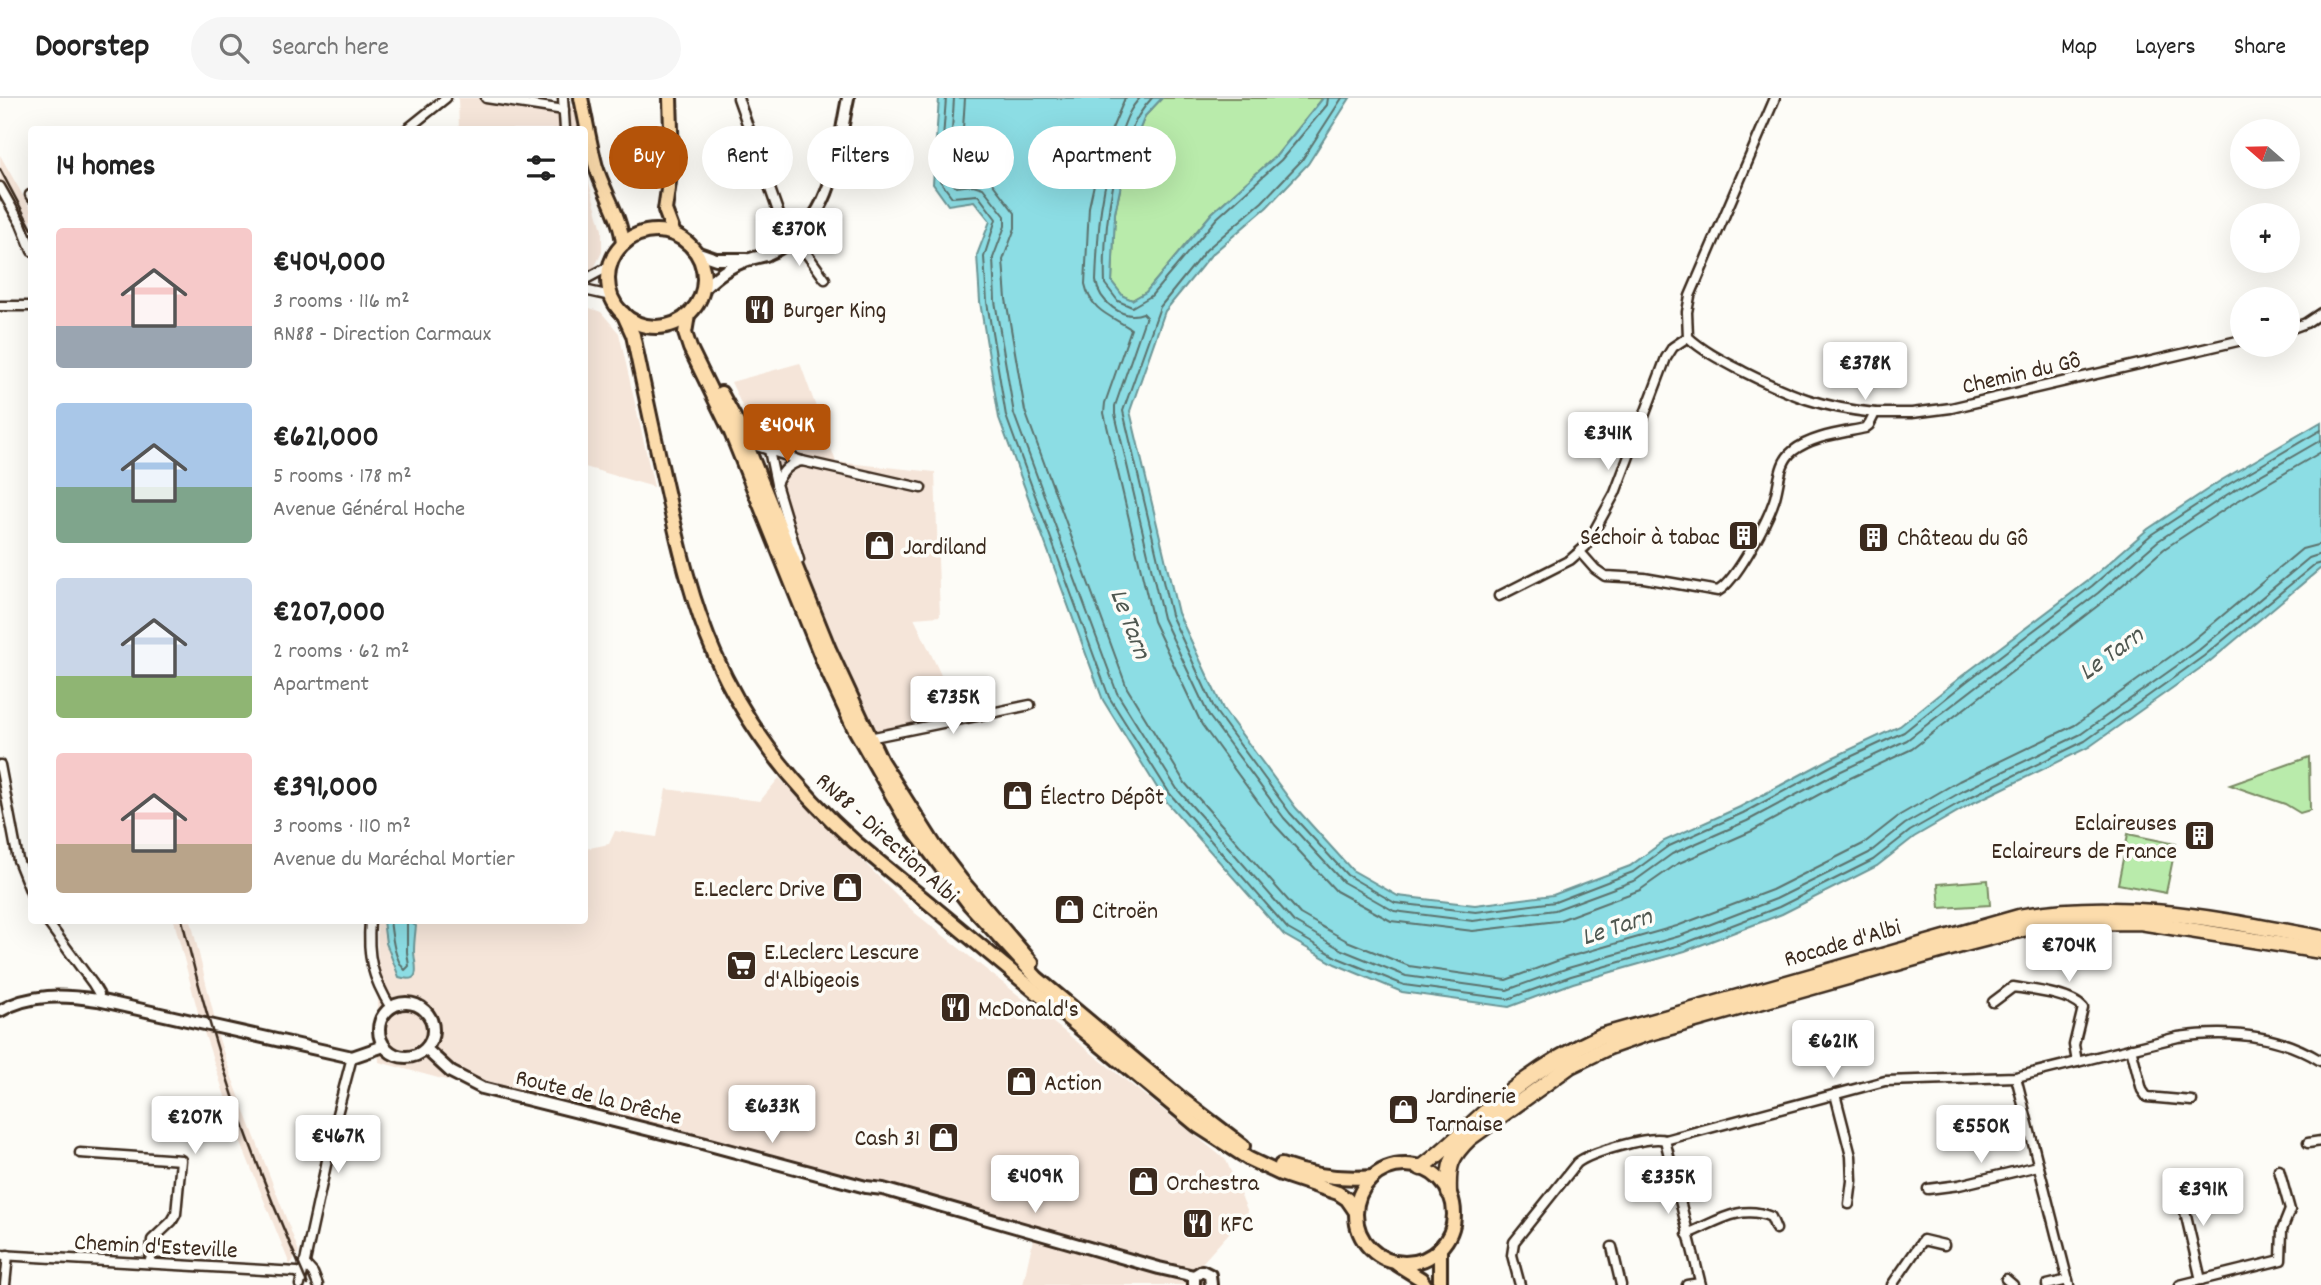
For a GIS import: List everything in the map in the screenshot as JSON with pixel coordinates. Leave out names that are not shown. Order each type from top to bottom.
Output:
[{"type":"highway","name":"Rocade d'Albi","points":[[1421,1168],[1493,1105],[1548,1065],[1578,1046],[1601,1036],[2019,917],[2077,909],[2141,909],[2321,937]]},
{"type":"highway","name":"Rocade d'Albi","points":[[1448,1193],[1451,1161],[1470,1138],[1570,1066],[1609,1047],[1646,1034],[1961,945],[2026,928],[2093,920],[2140,922],[2321,951]]},
{"type":"main road","points":[[581,98],[587,126]]},
{"type":"main road","points":[[670,98],[672,161],[665,210],[674,234]]},
{"type":"main road","points":[[588,129],[596,165],[622,230],[623,244]]},
{"type":"main road","points":[[656,231],[674,234],[696,252],[703,270],[703,289],[688,315],[673,324],[655,327],[638,323],[623,313],[611,296],[608,281],[615,254],[623,244],[639,234],[656,231]]},
{"type":"main road","name":"RN88 - Direction Albi","points":[[623,313],[632,335],[682,559],[715,656],[747,715],[807,796],[832,822],[1198,1126],[1249,1159],[1281,1174],[1338,1192],[1356,1212]]},
{"type":"main road","points":[[688,315],[685,333],[730,430],[825,666],[879,774],[908,823],[970,905],[1037,978],[1250,1151],[1269,1161],[1312,1174],[1345,1180],[1373,1177],[1393,1167],[1407,1166],[1421,1168],[1442,1182],[1453,1207],[1449,1236],[1440,1248],[1419,1261],[1394,1262]]},
{"type":"main road","points":[[696,358],[739,426],[816,618],[869,738],[888,772],[942,855],[1063,1001]]},
{"type":"main road","points":[[1373,1177],[1358,1199],[1357,1226],[1362,1238],[1370,1249],[1422,1279],[1425,1285]]},
{"type":"main road","points":[[1440,1248],[1440,1285]]},
{"type":"street","points":[[411,126],[446,98]]},
{"type":"street","points":[[486,98],[564,110]]},
{"type":"street","points":[[564,98],[565,126]]},
{"type":"street","points":[[738,98],[781,220],[825,279]]},
{"type":"street","points":[[703,289],[719,273],[796,240],[818,213],[828,190],[848,98]]},
{"type":"street","points":[[1499,596],[1570,560],[1591,539],[1612,501],[1666,358],[1673,347],[1688,337],[1689,296],[1775,98]]},
{"type":"street","points":[[0,187],[28,241]]},
{"type":"street","points":[[696,252],[716,259],[749,259]]},
{"type":"street","points":[[588,279],[610,267]]},
{"type":"street","points":[[588,291],[611,296]]},
{"type":"street","points":[[0,306],[28,306]]},
{"type":"street","points":[[2300,325],[2321,313]]},
{"type":"street","name":"Chemin du Gô","points":[[1688,337],[1727,363],[1797,397],[1832,407],[1875,413],[1951,408],[2230,343]]},
{"type":"street","points":[[1580,552],[1605,576],[1644,579],[1717,591],[1730,583],[1756,538],[1773,505],[1782,468],[1789,455],[1805,443],[1865,428],[1875,413]]},
{"type":"street","points":[[745,442],[802,461],[921,488]]},
{"type":"street","points":[[769,450],[776,484],[816,618]]},
{"type":"street","points":[[776,484],[781,473],[795,462],[802,461]]},
{"type":"street","points":[[869,738],[1030,705]]},
{"type":"street","points":[[0,765],[18,860],[28,885]]},
{"type":"street","points":[[50,924],[93,984],[99,994],[98,1000]]},
{"type":"street","points":[[370,924],[370,960],[376,982],[391,1008]]},
{"type":"street","points":[[1993,1002],[2013,987],[2078,1002],[2083,1008],[2074,1045],[2077,1062]]},
{"type":"street","points":[[0,1011],[17,1003],[47,996],[65,996],[98,1000],[352,1057],[384,1046]]},
{"type":"street","points":[[410,1004],[420,1007],[428,1014],[433,1034],[426,1049],[407,1057],[392,1053],[384,1046],[380,1026],[391,1008],[410,1004]]},
{"type":"street","points":[[1520,1285],[1513,1255],[1514,1242],[1577,1163],[1589,1155],[1658,1138],[1665,1140],[1835,1094],[1899,1080],[2016,1077],[2201,1033],[2263,1037],[2289,1045],[2321,1061]]},
{"type":"street","points":[[2131,1048],[2142,1090],[2147,1097],[2192,1101]]},
{"type":"street","name":"Route de la Drêche","points":[[426,1049],[452,1072],[482,1088],[866,1187],[883,1189],[1178,1274],[1194,1281],[1199,1272],[1205,1272],[1210,1275],[1214,1284]]},
{"type":"street","points":[[301,1280],[352,1057]]},
{"type":"street","points":[[2016,1077],[2068,1282],[2047,1285]]},
{"type":"street","points":[[1835,1094],[1851,1156],[1849,1204]]},
{"type":"street","points":[[1665,1140],[1700,1284],[1687,1285]]},
{"type":"street","points":[[2308,1143],[2321,1141]]},
{"type":"street","points":[[79,1153],[181,1160],[176,1214],[152,1240],[150,1263]]},
{"type":"street","points":[[1928,1189],[1959,1185],[2038,1166]]},
{"type":"street","points":[[2180,1285],[2281,1259],[2280,1240],[2290,1210],[2279,1170]]},
{"type":"street","points":[[2178,1182],[2201,1280]]},
{"type":"street","points":[[1687,1234],[1724,1216],[1742,1212],[1755,1212],[1771,1217],[1776,1229]]},
{"type":"street","points":[[1892,1285],[1923,1240],[1944,1245]]},
{"type":"street","points":[[1612,1247],[1621,1285]]},
{"type":"street","name":"Chemin d'Esteville","points":[[5,1285],[4,1255],[297,1272],[301,1280]]},
{"type":"street","points":[[304,1263],[313,1273],[318,1285]]},
{"type":"shaded area","points":[[458,98],[518,98],[576,107],[579,126],[459,126]]},
{"type":"shaded area","points":[[0,155],[28,205],[28,243],[0,192]]},
{"type":"shaded area","points":[[588,179],[602,230],[602,252],[594,268],[588,271]]},
{"type":"shaded area","points":[[588,307],[601,312],[619,333],[654,487],[588,468]]},
{"type":"shaded area","points":[[800,363],[836,462],[935,472],[940,616],[914,618],[956,707],[952,718],[875,733],[827,628],[765,456],[731,382]]},
{"type":"shaded area","points":[[779,778],[915,913],[1226,1160],[1248,1212],[1202,1263],[1208,1285],[1023,1285],[1033,1239],[379,1062],[377,924],[588,924],[588,848],[609,844],[615,831],[657,837],[666,789],[760,801]]},
{"type":"shaded area","points":[[175,924],[192,924],[215,1020],[199,1016]]},
{"type":"shaded area","points":[[203,1029],[217,1033],[299,1252],[290,1265],[237,1133]]},
{"type":"green space","points":[[1162,98],[1323,98],[1277,155],[1212,213],[1146,292],[1132,300],[1123,296],[1112,282],[1115,213],[1120,189],[1176,189],[1176,126],[1141,126],[1145,116]]},
{"type":"green space","points":[[2309,757],[2310,810],[2300,813],[2285,804],[2230,785]]},
{"type":"green space","points":[[2128,834],[2176,844],[2166,893],[2118,884]]},
{"type":"green space","points":[[1988,880],[1990,905],[1940,908],[1938,884]]},
{"type":"water","name":"Le Tarn","points":[[939,98],[1162,98],[1145,116],[1141,126],[1028,126],[1028,189],[1120,189],[1115,213],[1112,282],[1123,296],[1132,300],[1146,292],[1212,213],[1277,155],[1323,98],[1350,98],[1308,164],[1267,207],[1211,255],[1165,311],[1130,411],[1178,613],[1223,709],[1296,808],[1352,870],[1398,896],[1475,905],[1553,895],[1630,866],[1664,841],[1740,807],[1830,759],[1900,726],[2088,581],[2148,529],[2220,481],[2321,422],[2321,568],[2209,662],[2089,747],[1971,804],[1914,837],[1877,866],[1782,914],[1685,951],[1573,983],[1509,1007],[1402,992],[1335,964],[1284,935],[1164,799],[1103,700],[999,418],[980,302],[977,255],[990,221],[974,201],[948,205],[937,189],[1014,189],[1014,126],[937,126]]},
{"type":"water","points":[[383,924],[416,926],[415,976],[407,979],[399,977],[386,943]]},
{"type":"railway","points":[[0,169],[28,222]]},
{"type":"railway","points":[[183,924],[207,1014],[236,1106],[308,1285]]},
{"type":"place","name":"Burger King","points":[[760,309]]},
{"type":"place","name":"Séchoir à tabac","points":[[1743,536]]},
{"type":"place","name":"Château du Gô","points":[[1874,537]]},
{"type":"place","name":"Jardiland","points":[[880,546]]},
{"type":"place","name":"Électro Dépôt","points":[[1017,796]]},
{"type":"place","name":"Eclaireuses Eclaireurs de France","points":[[2200,836]]},
{"type":"place","name":"E.Leclerc Drive","points":[[848,888]]},
{"type":"place","name":"Citroën","points":[[1069,910]]},
{"type":"place","name":"E.Leclerc Lescure d'Albigeois","points":[[741,965]]},
{"type":"place","name":"McDonald's","points":[[955,1008]]},
{"type":"place","name":"Action","points":[[1021,1082]]},
{"type":"place","name":"Jardinerie Tarnaise","points":[[1403,1109]]},
{"type":"place","name":"Cash 31","points":[[943,1137]]},
{"type":"place","name":"Orchestra","points":[[1143,1182]]},
{"type":"place","name":"KFC","points":[[1197,1223]]}]
